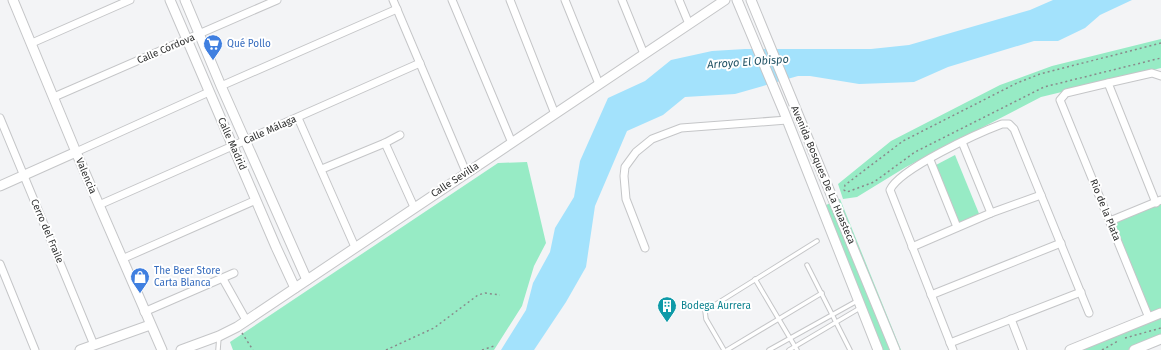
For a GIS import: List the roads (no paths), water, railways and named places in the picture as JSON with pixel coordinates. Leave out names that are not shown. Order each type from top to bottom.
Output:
[{"type":"street","name":"Valencia","points":[[13,0],[144,312],[162,350]]},
{"type":"street","points":[[32,43],[130,0]]},
{"type":"street","name":"Calle Madrid","points":[[170,0],[232,146],[295,288]]},
{"type":"street","name":"Calle Madrid","points":[[185,0],[221,86],[307,280]]},
{"type":"street","name":"Calle Córdova","points":[[54,97],[277,0]]},
{"type":"street","points":[[393,0],[466,172]]},
{"type":"street","points":[[452,0],[512,143]]},
{"type":"street","points":[[510,0],[555,114]]},
{"type":"street","points":[[565,0],[599,84]]},
{"type":"street","points":[[622,0],[644,54]]},
{"type":"street","points":[[679,0],[689,24]]},
{"type":"street","name":"Calle Sevilla","points":[[181,350],[219,336],[237,327],[355,246],[725,0]]},
{"type":"street","name":"Avenida Bosques De La Huasteca","points":[[737,0],[787,120],[878,350]]},
{"type":"street","name":"Avenida Bosques De La Huasteca","points":[[751,0],[801,123],[825,176],[895,350]]},
{"type":"street","points":[[221,86],[397,9]]},
{"type":"street","name":"Calle Málaga","points":[[99,205],[420,63]]},
{"type":"street","points":[[1110,221],[1158,202],[1108,83],[1152,73],[1161,76]]},
{"type":"street","name":"Rio de la Plata","points":[[1108,83],[1066,93],[1062,96],[1060,103],[1110,221],[1148,318]]},
{"type":"street","points":[[0,186],[24,177],[209,92]]},
{"type":"street","name":"Cerro del Fraile","points":[[0,118],[94,345]]},
{"type":"street","points":[[298,118],[355,246]]},
{"type":"street","points":[[645,248],[626,199],[624,176],[625,167],[636,152],[652,139],[681,128],[787,120],[801,123]]},
{"type":"street","points":[[953,350],[891,198],[890,190],[894,183],[908,172],[962,142],[1002,124],[1009,124],[1015,132],[1089,313]]},
{"type":"street","points":[[322,169],[385,143],[398,136]]},
{"type":"street","points":[[962,142],[992,213]]},
{"type":"street","points":[[385,143],[414,207]]},
{"type":"street","points":[[930,160],[957,227]]},
{"type":"street","points":[[912,248],[957,227],[1041,195]]},
{"type":"street","points":[[122,259],[256,200]]},
{"type":"street","points":[[931,295],[1061,243]]},
{"type":"street","points":[[0,264],[36,350]]},
{"type":"street","points":[[144,312],[234,273]]},
{"type":"street","points":[[223,279],[246,320]]},
{"type":"street","points":[[858,301],[870,288]]},
{"type":"street","points":[[950,343],[1080,292]]},
{"type":"street","points":[[1070,350],[1161,313]]},
{"type":"street","points":[[1011,319],[1023,350]]},
{"type":"street","points":[[80,350],[150,325]]},
{"type":"street","points":[[1134,350],[1161,339]]},
{"type":"lane","points":[[817,241],[705,311],[706,320],[726,350],[822,294]]},
{"type":"lane","points":[[807,265],[850,350]]},
{"type":"lane","points":[[756,278],[796,348]]},
{"type":"lane","points":[[769,350],[858,301]]},
{"type":"lane","points":[[789,350],[796,348],[836,322],[858,301]]},
{"type":"lane","points":[[218,350],[219,336]]},
{"type":"water","name":"Arroyo El Obispo","points":[[1053,0],[1132,0],[1100,15],[1085,28],[1058,41],[1034,41],[948,67],[914,82],[859,84],[810,76],[798,76],[735,94],[685,97],[663,115],[627,131],[595,206],[586,267],[566,302],[534,350],[501,350],[526,310],[533,283],[550,252],[555,228],[574,197],[580,161],[608,98],[645,81],[671,60],[712,51],[745,49],[871,49],[909,45],[1030,10]]},
{"type":"place","name":"Qué Pollo","points":[[213,61]]},
{"type":"place","name":"The Beer Store Carta Blanca","points":[[140,294]]},
{"type":"place","name":"Bodega Aurrera","points":[[667,323]]}]
